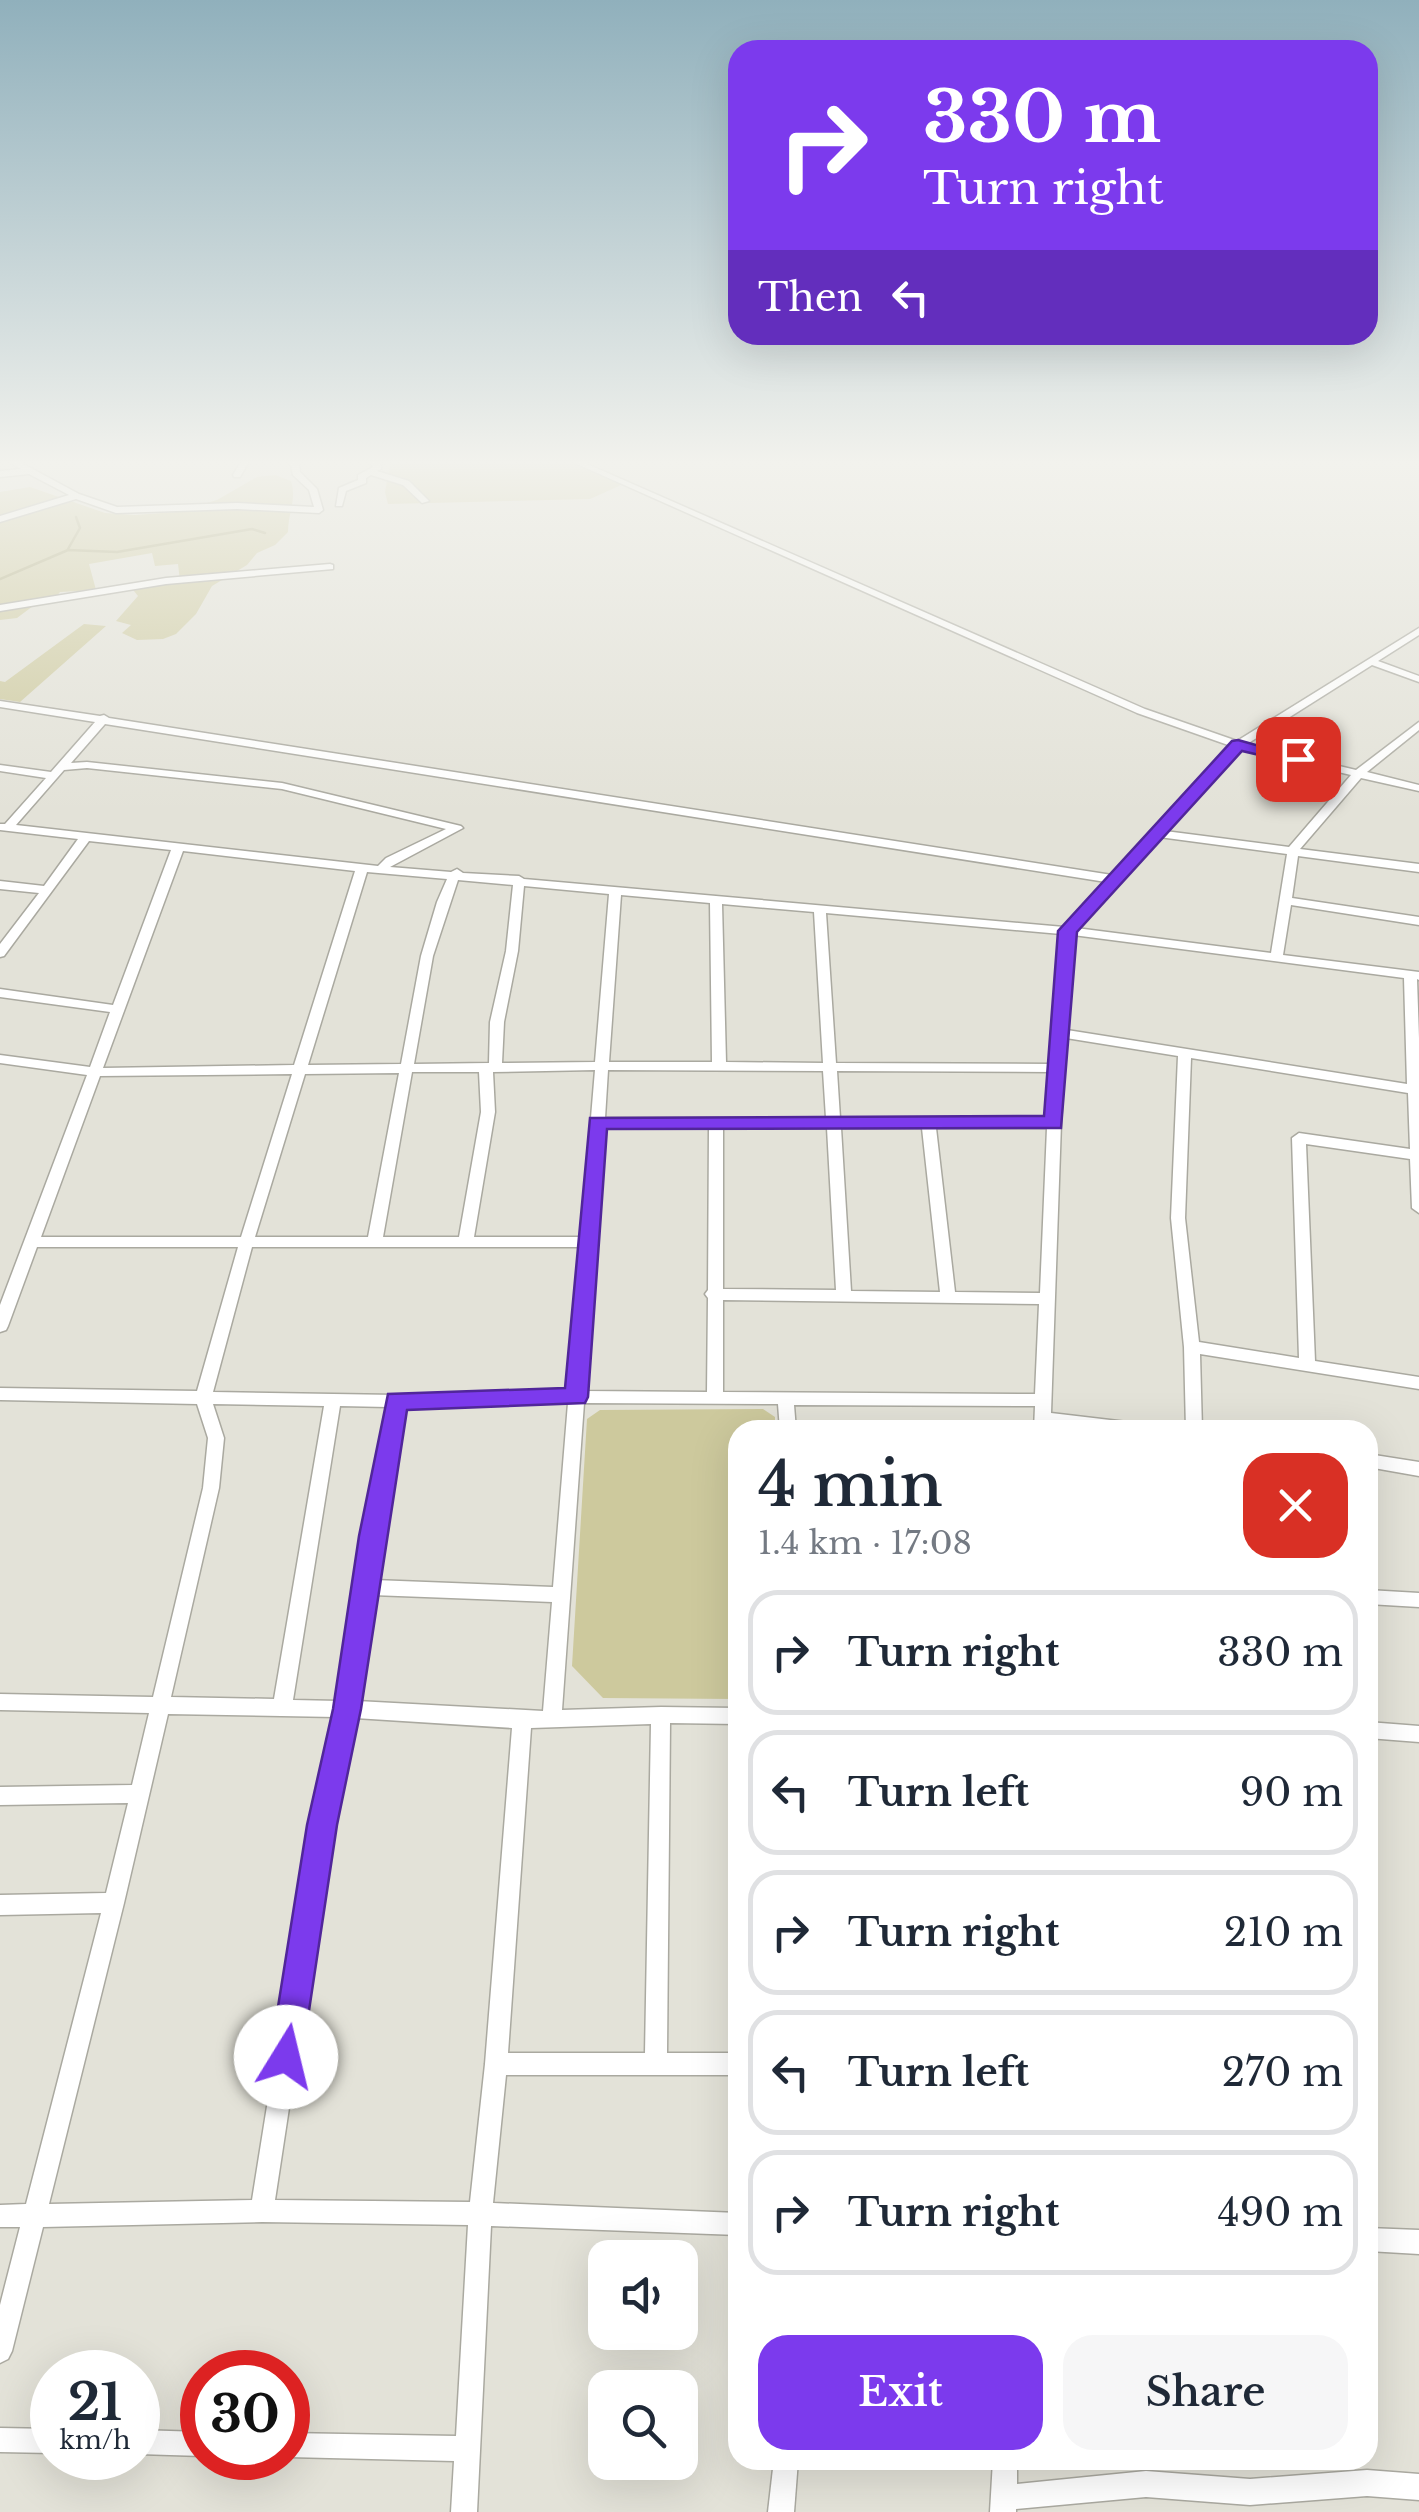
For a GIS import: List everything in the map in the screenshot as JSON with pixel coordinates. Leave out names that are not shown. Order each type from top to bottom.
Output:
[{"type":"street","points":[[0,608],[218,577]]},
{"type":"street","points":[[839,577],[1141,710],[1238,745],[1419,788]]},
{"type":"street","points":[[1042,1420],[1054,1123],[1068,931],[1238,745],[1419,630]]},
{"type":"street","points":[[1372,662],[1419,679]]},
{"type":"street","points":[[0,704],[1112,880]]},
{"type":"street","points":[[4,828],[104,718]]},
{"type":"street","points":[[1277,956],[1293,850],[1358,774],[1419,725]]},
{"type":"street","points":[[0,768],[58,772],[86,765],[282,786],[456,828],[390,860],[382,868]]},
{"type":"street","points":[[4,828],[362,868],[1068,931],[1415,976],[1419,1208]]},
{"type":"street","points":[[1160,834],[1419,868]]},
{"type":"street","points":[[0,953],[86,837]]},
{"type":"street","points":[[0,1326],[19,1266],[33,1242],[115,1009],[178,848]]},
{"type":"street","points":[[0,2351],[114,1903],[212,1488],[216,1438],[203,1398],[247,1240],[362,868]]},
{"type":"street","points":[[376,1241],[428,956],[442,920],[444,890],[456,874]]},
{"type":"street","points":[[466,1242],[488,1112],[497,1022],[512,951],[519,880]]},
{"type":"street","points":[[0,884],[48,890]]},
{"type":"street","points":[[552,1717],[614,890]]},
{"type":"street","points":[[716,899],[718,1068]]},
{"type":"street","points":[[1285,901],[1419,921]]},
{"type":"street","points":[[820,909],[844,1293]]},
{"type":"street","points":[[0,993],[115,1009]]},
{"type":"street","points":[[1061,1033],[1418,1090]]},
{"type":"street","points":[[1185,1050],[1178,1218],[1192,1347],[1194,1420]]},
{"type":"street","points":[[0,1059],[94,1072],[600,1066],[1057,1068]]},
{"type":"street","points":[[597,1122],[1054,1123]]},
{"type":"street","points":[[928,1122],[948,1296]]},
{"type":"street","points":[[715,1398],[716,1124]]},
{"type":"street","points":[[1307,1365],[1299,1138],[1418,1155]]},
{"type":"street","points":[[33,1242],[589,1242]]},
{"type":"street","points":[[713,1294],[1048,1299]]},
{"type":"street","points":[[1192,1347],[1419,1383]]},
{"type":"street","points":[[0,1394],[333,1400],[1044,1400]]},
{"type":"street","points":[[282,1708],[333,1400]]},
{"type":"street","points":[[262,2212],[322,1825],[347,1709],[396,1400]]},
{"type":"street","points":[[786,1401],[787,1420]]},
{"type":"street","points":[[1378,1463],[1419,1469]]},
{"type":"street","points":[[364,1588],[562,1595]]},
{"type":"street","points":[[1378,1598],[1419,1600]]},
{"type":"street","points":[[0,1702],[347,1709],[522,1720],[661,1714],[728,1716]]},
{"type":"street","points":[[656,2061],[661,1714]]},
{"type":"street","points":[[464,2512],[480,2214],[496,2064],[522,1720]]},
{"type":"street","points":[[1378,1731],[1419,1734]]},
{"type":"street","points":[[0,1796],[138,1794]]},
{"type":"street","points":[[0,1905],[114,1903]]},
{"type":"street","points":[[496,2064],[728,2064]]},
{"type":"street","points":[[0,2216],[480,2214],[728,2224]]},
{"type":"street","points":[[1378,2240],[1419,2242]]},
{"type":"street","points":[[0,2440],[30,2440]]},
{"type":"street","points":[[310,2445],[465,2449]]},
{"type":"street","points":[[782,2512],[785,2470]]},
{"type":"street","points":[[1005,2470],[1003,2505],[1146,2484],[1250,2492],[1368,2483],[1419,2487]]},
{"type":"shaded area","points":[[0,577],[93,577],[96,590],[60,592],[54,600],[41,600],[17,618],[0,620]]},
{"type":"shaded area","points":[[180,577],[227,577],[212,586],[196,614],[176,634],[137,640],[122,633],[131,625],[116,621],[138,596],[130,586],[180,581]]},
{"type":"shaded area","points":[[84,624],[106,626],[20,702],[0,699],[0,681],[5,682]]},
{"type":"shaded area","points":[[763,1409],[775,1417],[728,1420],[728,1699],[603,1698],[572,1666],[587,1419],[600,1410]]},
{"type":"waterway","points":[[0,579],[4,577]]},
{"type":"route","points":[[286,2057],[396,1400],[576,1397],[597,1122],[1054,1123],[1068,931],[1238,745],[1298,759]]}]
